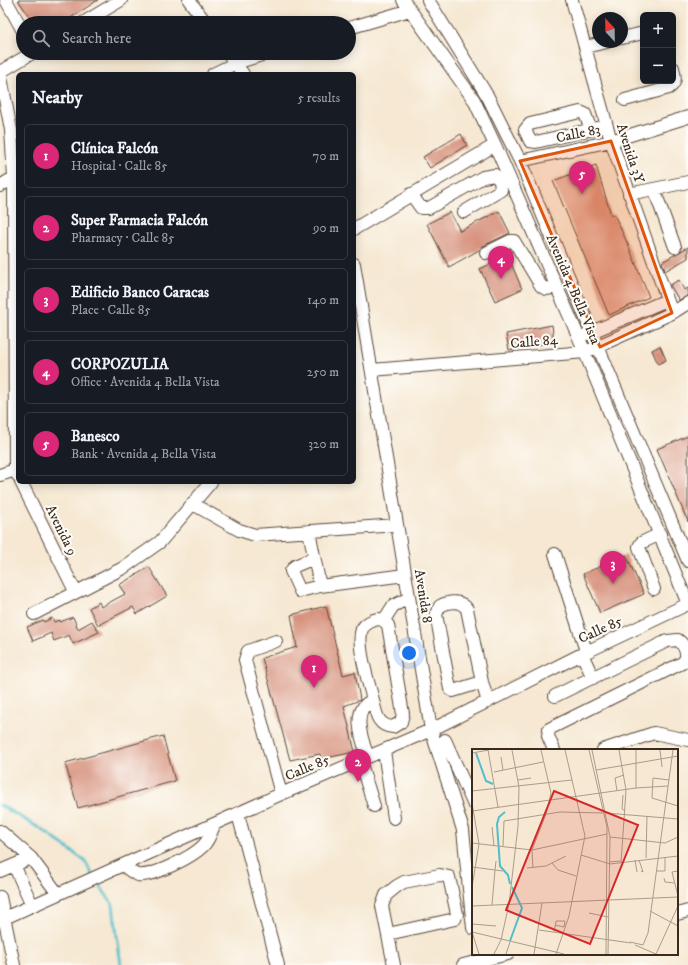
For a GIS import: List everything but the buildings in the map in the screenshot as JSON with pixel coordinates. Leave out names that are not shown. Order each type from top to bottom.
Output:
[{"type":"street","points":[[6,0],[16,18]]},
{"type":"street","points":[[95,16],[121,0]]},
{"type":"street","points":[[189,0],[201,16]]},
{"type":"street","name":"Avenida 3Y","points":[[572,0],[606,126],[672,313]]},
{"type":"street","name":"Avenida 4 Bella Vista","points":[[431,1],[488,97],[520,161],[593,332],[683,535],[688,561]]},
{"type":"street","points":[[356,25],[406,5]]},
{"type":"street","name":"Avenida 4 Bella Vista","points":[[406,5],[474,100],[557,286],[688,604]]},
{"type":"street","points":[[628,37],[640,34]]},
{"type":"street","points":[[585,47],[592,45]]},
{"type":"street","points":[[0,186],[16,176],[11,130],[0,72],[20,60]]},
{"type":"street","points":[[234,60],[242,72]]},
{"type":"street","points":[[217,72],[246,60]]},
{"type":"street","points":[[625,100],[669,88],[674,84]]},
{"type":"street","points":[[591,130],[585,114],[580,112],[530,124],[525,130],[526,137],[533,142],[591,130],[606,126]]},
{"type":"street","name":"Calle 83","points":[[520,161],[611,141],[688,117]]},
{"type":"street","points":[[356,228],[495,145]]},
{"type":"street","points":[[411,194],[420,208],[429,208],[483,177],[496,175],[500,181],[502,190],[464,212]]},
{"type":"street","points":[[629,194],[688,182]]},
{"type":"street","points":[[654,189],[675,247]]},
{"type":"street","points":[[486,253],[510,241],[514,241],[541,286],[546,288],[557,286]]},
{"type":"street","name":"Avenida 8","points":[[356,276],[431,730],[459,813],[463,830],[472,918]]},
{"type":"street","points":[[579,338],[667,300]]},
{"type":"street","name":"Calle 84","points":[[372,370],[585,352],[600,347],[672,313],[688,303]]},
{"type":"street","points":[[0,474],[16,472]]},
{"type":"street","name":"Avenida 9","points":[[22,484],[75,591]]},
{"type":"street","points":[[34,614],[75,591],[123,568],[160,542],[209,484]]},
{"type":"street","points":[[192,504],[246,533],[255,535],[397,525]]},
{"type":"street","points":[[309,531],[320,586]]},
{"type":"street","points":[[654,589],[639,548],[641,543],[660,534]]},
{"type":"street","points":[[555,554],[593,678]]},
{"type":"street","points":[[314,558],[295,566],[291,571],[300,591],[320,586],[405,575]]},
{"type":"street","points":[[384,620],[393,606],[409,598]]},
{"type":"street","points":[[482,682],[453,690],[450,689],[436,614],[440,606],[455,602],[461,604],[467,609],[482,682],[488,702]]},
{"type":"street","name":"Calle 85","points":[[2,919],[281,794],[431,730],[584,652],[688,604]]},
{"type":"street","points":[[378,619],[384,620],[388,628],[403,714],[401,722],[393,727],[382,724],[372,700],[362,649],[361,634],[364,626],[378,619]]},
{"type":"street","points":[[554,749],[548,736],[549,729],[682,663],[686,659],[687,655],[678,640],[667,641],[555,696]]},
{"type":"street","points":[[276,641],[248,651],[245,660],[281,794]]},
{"type":"street","points":[[372,700],[364,705],[360,713],[364,759],[374,806]]},
{"type":"street","points":[[606,749],[654,733],[688,740]]},
{"type":"street","points":[[444,740],[472,801]]},
{"type":"street","points":[[384,750],[394,818]]},
{"type":"street","points":[[459,813],[472,809]]},
{"type":"street","points":[[238,814],[278,965]]},
{"type":"street","points":[[123,865],[133,873],[143,875],[180,861],[204,846],[214,825]]},
{"type":"street","points":[[0,830],[31,858],[58,894]]},
{"type":"street","points":[[0,871],[31,858]]},
{"type":"street","points":[[14,866],[32,906]]},
{"type":"street","points":[[388,934],[455,918],[457,914],[449,877],[440,874],[404,882],[386,895],[382,906],[394,965]]},
{"type":"street","points":[[0,897],[2,919],[14,965]]},
{"type":"street","points":[[678,914],[688,911]]},
{"type":"street","points":[[463,965],[476,960],[503,955]]},
{"type":"highlighted area","points":[[611,141],[672,313],[600,347],[520,161]]},
{"type":"waterway","points":[[0,805],[41,829],[85,861],[93,876]]},
{"type":"waterway","points":[[96,880],[113,905],[121,965]]},
{"type":"place","name":"Banesco","points":[[582,194]]},
{"type":"place","name":"CORPOZULIA","points":[[501,279]]},
{"type":"place","name":"Edificio Banco Caracas","points":[[613,584]]},
{"type":"place","name":"Clínica Falcón","points":[[314,688]]},
{"type":"place","name":"Super Farmacia Falcón","points":[[358,782]]}]
